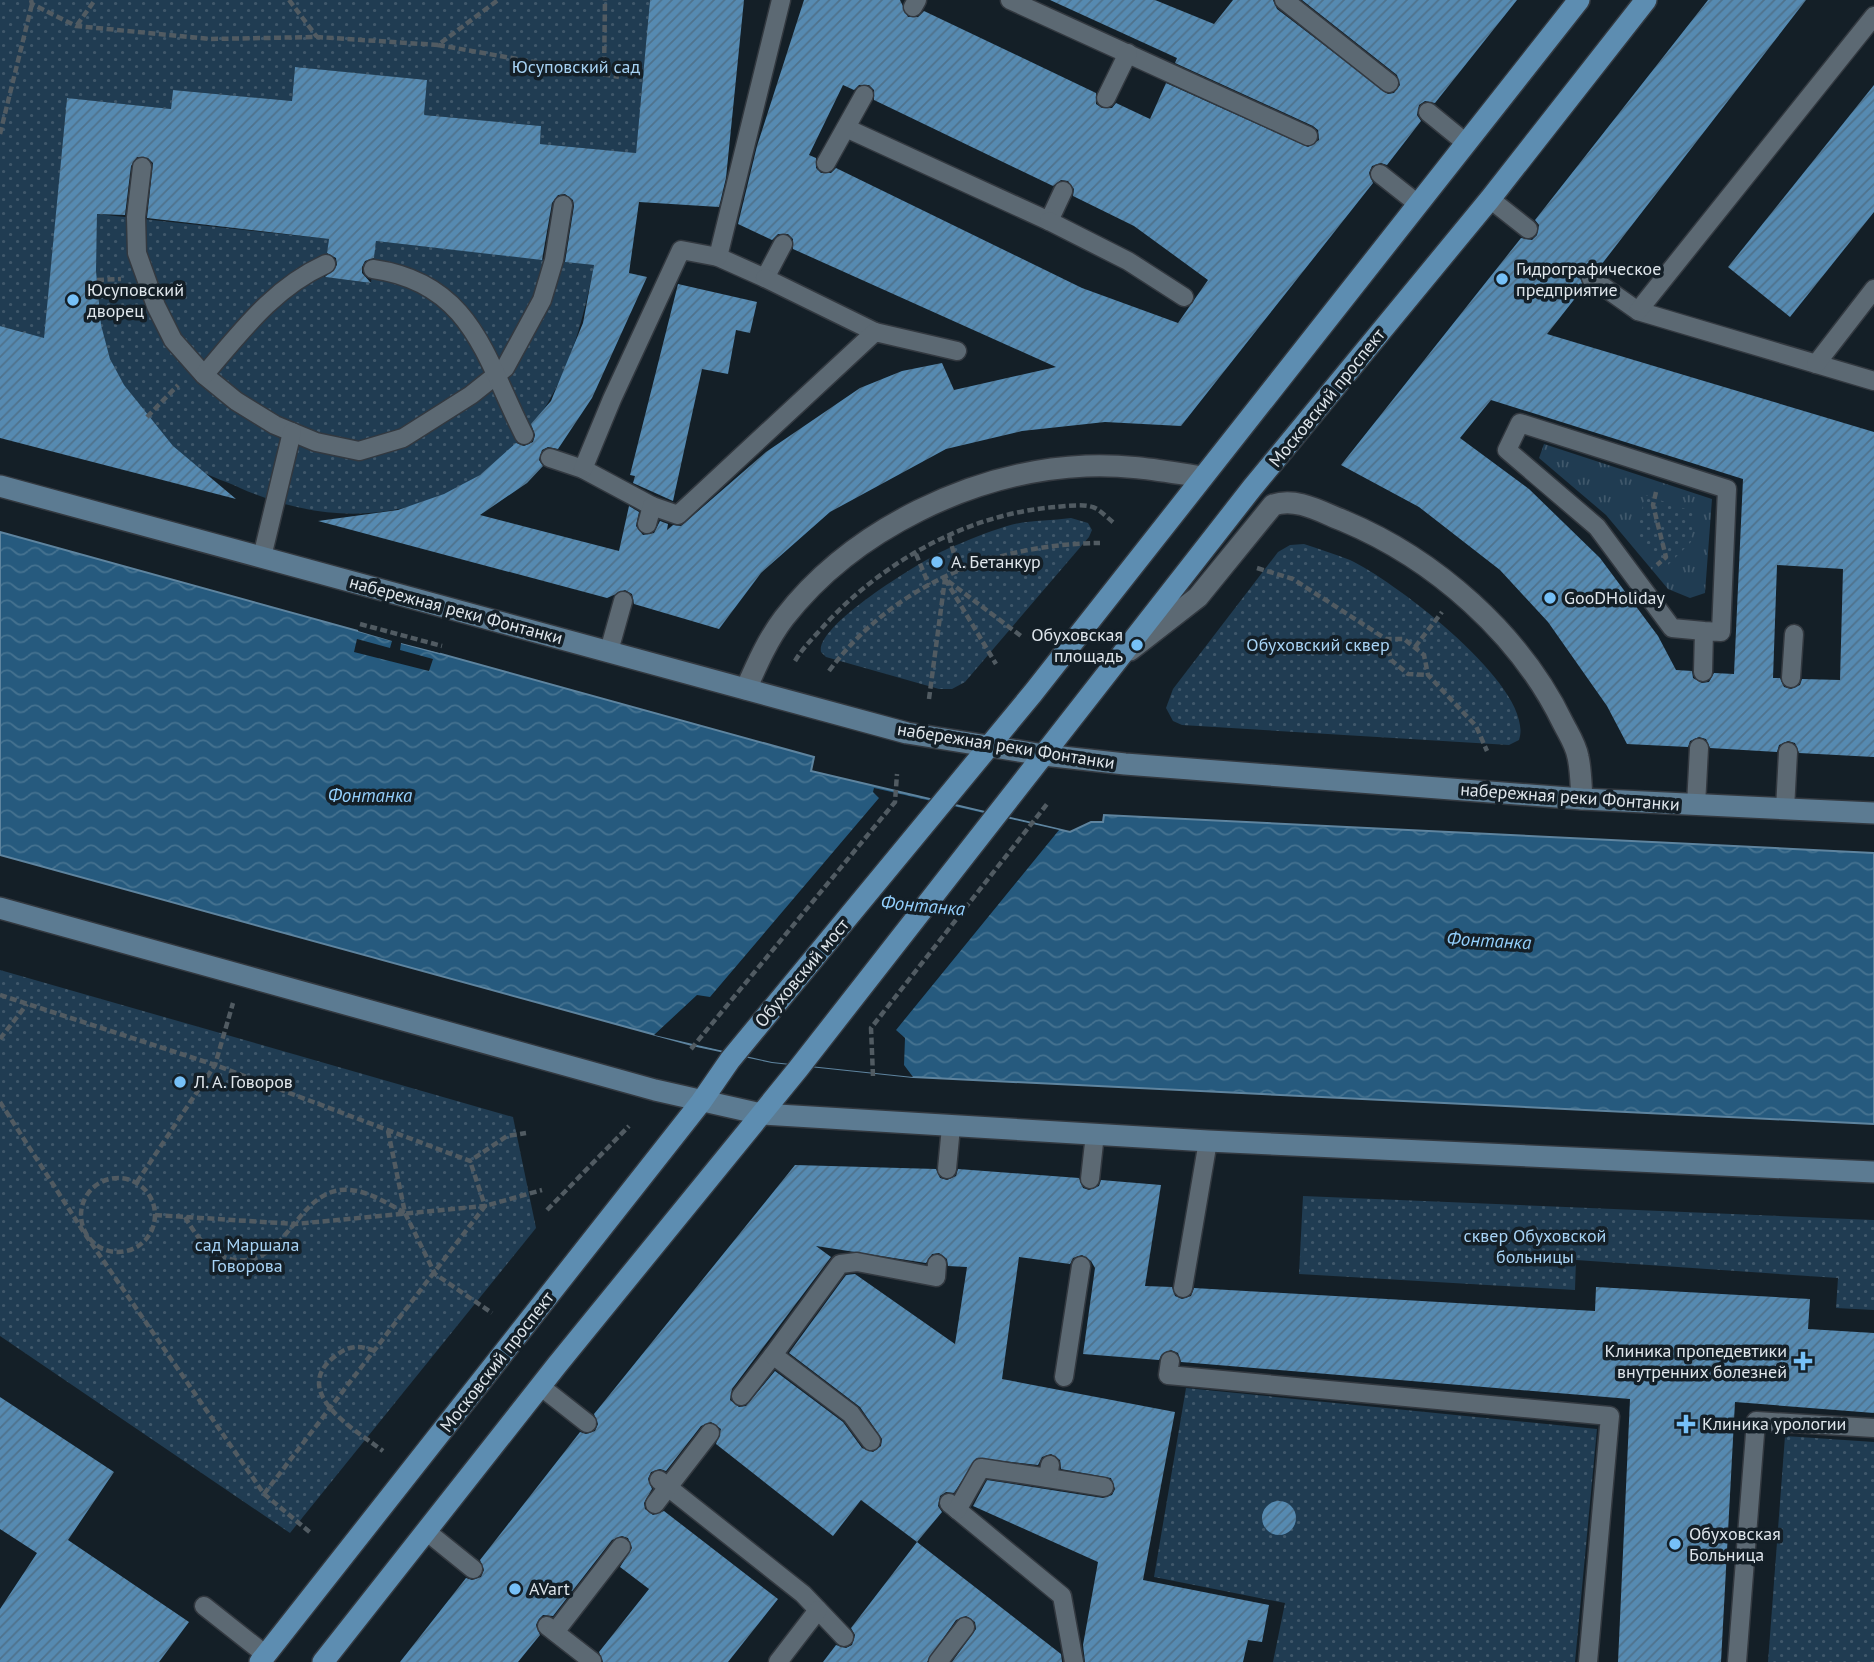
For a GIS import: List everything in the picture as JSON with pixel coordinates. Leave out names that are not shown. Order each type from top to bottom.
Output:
[{"type":"main road","points":[[990,747],[1579,0]]},
{"type":"main road","name":"Московский проспект","points":[[761,1114],[1252,488],[1490,199],[1646,0]]},
{"type":"main road","name":"набережная реки Фонтанки","points":[[0,486],[907,733],[1044,755],[1582,800],[1874,813]]},
{"type":"main road","name":"Обуховский мост","points":[[730,1060],[990,747]]},
{"type":"main road","points":[[0,908],[701,1102],[761,1114],[1208,1141],[1874,1172]]},
{"type":"main road","name":"Московский проспект","points":[[263,1658],[701,1102],[730,1060]]},
{"type":"main road","points":[[323,1662],[540,1387],[761,1114]]},
{"type":"street","points":[[746,689],[768,643],[806,593],[835,565],[866,542],[937,503],[1032,471],[1085,466],[1127,466],[1202,477]]},
{"type":"street","points":[[1120,657],[1198,597],[1273,505],[1303,504],[1387,542],[1422,565],[1489,620],[1536,676],[1553,702],[1578,757],[1582,800]]},
{"type":"lane","points":[[718,257],[781,0]]},
{"type":"lane","points":[[1010,0],[1308,136]]},
{"type":"lane","points":[[1284,0],[1389,83]]},
{"type":"lane","points":[[1638,312],[1874,16]]},
{"type":"lane","points":[[1106,98],[1128,53]]},
{"type":"lane","points":[[825,163],[864,95]]},
{"type":"lane","points":[[1428,112],[1466,143]]},
{"type":"lane","points":[[846,128],[1049,221],[1128,261],[1184,297]]},
{"type":"lane","points":[[142,167],[136,217],[137,253],[156,306],[173,340],[204,375],[236,401],[316,442],[359,451],[403,438],[505,368],[542,300],[554,260],[563,205]]},
{"type":"lane","points":[[1380,174],[1418,204]]},
{"type":"lane","points":[[1049,221],[1063,191]]},
{"type":"lane","points":[[1490,199],[1528,229]]},
{"type":"lane","points":[[765,278],[783,244]]},
{"type":"lane","points":[[583,469],[612,399],[681,250],[718,257],[874,332],[957,351]]},
{"type":"lane","points":[[204,375],[264,305],[306,273],[326,264]]},
{"type":"lane","points":[[373,270],[411,278],[442,295],[480,338],[524,435]]},
{"type":"lane","points":[[1591,278],[1638,312],[1874,381]]},
{"type":"lane","points":[[1816,364],[1874,289]]},
{"type":"lane","points":[[550,458],[583,469],[652,506],[678,515],[874,332]]},
{"type":"lane","points":[[1520,423],[1662,469],[1727,489],[1721,632],[1672,628],[1597,527],[1507,450],[1520,423]]},
{"type":"lane","points":[[262,557],[292,432]]},
{"type":"lane","points":[[647,524],[652,506]]},
{"type":"lane","points":[[609,652],[623,601]]},
{"type":"lane","points":[[1703,672],[1704,631]]},
{"type":"lane","points":[[1791,678],[1794,634]]},
{"type":"lane","points":[[1696,805],[1699,748]]},
{"type":"lane","points":[[1785,809],[1788,752]]},
{"type":"lane","points":[[947,1169],[951,1127]]},
{"type":"lane","points":[[1090,1179],[1095,1134]]},
{"type":"lane","points":[[1183,1288],[1208,1141]]},
{"type":"lane","points":[[741,1396],[840,1264],[857,1262],[936,1277],[937,1264]]},
{"type":"lane","points":[[1064,1377],[1082,1266]]},
{"type":"lane","points":[[773,1355],[851,1415],[871,1441]]},
{"type":"lane","points":[[1170,1361],[1168,1376],[1610,1416],[1588,1662]]},
{"type":"lane","points":[[540,1387],[587,1423]]},
{"type":"lane","points":[[1737,1662],[1756,1421],[1874,1428]]},
{"type":"lane","points":[[655,1504],[664,1484],[710,1433]]},
{"type":"lane","points":[[1074,1662],[1062,1596],[953,1506],[981,1468],[1049,1472],[1104,1487]]},
{"type":"lane","points":[[664,1484],[803,1594],[844,1637]]},
{"type":"lane","points":[[426,1531],[473,1569]]},
{"type":"lane","points":[[586,1660],[551,1629],[621,1546]]},
{"type":"lane","points":[[204,1606],[263,1658]]},
{"type":"lane","points":[[778,1662],[818,1610]]},
{"type":"lane","points":[[938,1662],[965,1627]]},
{"type":"path","points":[[76,26],[95,0]]},
{"type":"path","points":[[289,0],[317,37]]},
{"type":"path","points":[[438,45],[498,0]]},
{"type":"path","points":[[604,74],[605,0]]},
{"type":"path","points":[[0,134],[31,2],[76,26],[211,39],[317,37],[438,45],[619,77]]},
{"type":"path","points":[[1639,583],[1665,557],[1653,505],[1662,469]]},
{"type":"path","points":[[795,661],[835,613],[876,577],[949,536],[980,522],[1033,509],[1095,508],[1114,523]]},
{"type":"path","points":[[949,536],[959,572]]},
{"type":"path","points":[[829,671],[848,646],[869,626],[929,585],[1029,548],[1062,543],[1100,543]]},
{"type":"path","points":[[916,554],[929,585]]},
{"type":"path","points":[[1255,567],[1293,579],[1386,639],[1404,639],[1415,647],[1424,655],[1428,675],[1476,726],[1488,751]]},
{"type":"path","points":[[945,578],[1021,636]]},
{"type":"path","points":[[945,578],[996,664]]},
{"type":"path","points":[[929,699],[945,578]]},
{"type":"path","points":[[1415,647],[1443,612]]},
{"type":"path","points":[[360,624],[442,646]]},
{"type":"path","points":[[1386,639],[1391,660],[1408,674],[1428,675]]},
{"type":"path","points":[[691,1049],[895,802],[897,774]]},
{"type":"path","points":[[873,1076],[871,1028],[1047,804]]},
{"type":"path","points":[[0,995],[215,1065],[470,1161]]},
{"type":"path","points":[[137,1182],[215,1065],[233,1003]]},
{"type":"path","points":[[0,1039],[27,1004]]},
{"type":"path","points":[[0,1101],[85,1234],[264,1494],[313,1534]]},
{"type":"path","points":[[547,1210],[629,1126]]},
{"type":"path","points":[[388,1131],[405,1213],[435,1274],[492,1313]]},
{"type":"path","points":[[470,1161],[507,1136],[526,1133]]},
{"type":"path","points":[[470,1161],[485,1206]]},
{"type":"path","points":[[118,1177],[137,1182],[150,1196],[155,1215],[150,1233],[136,1247],[118,1252],[99,1248],[85,1234],[80,1215],[85,1196],[99,1182],[118,1177]]},
{"type":"path","points":[[155,1215],[295,1224],[485,1206],[542,1190]]},
{"type":"path","points":[[185,1217],[198,1238],[213,1252],[228,1259],[246,1261],[264,1254],[313,1203],[331,1192],[372,1195],[405,1213]]},
{"type":"path","points":[[264,1494],[485,1206]]},
{"type":"path","points":[[375,1351],[360,1346],[344,1349],[328,1362],[320,1377],[321,1398],[330,1410],[383,1451]]},
{"type":"green space","name":"Юсуповский сад","points":[[0,0],[650,0],[636,153],[540,144],[541,126],[424,115],[427,80],[295,67],[292,101],[173,90],[171,109],[67,98],[41,373],[13,364],[23,332],[0,326]]},
{"type":"green space","points":[[97,214],[329,239],[324,277],[371,283],[376,241],[594,265],[582,320],[564,371],[538,419],[520,441],[484,473],[428,501],[374,513],[348,514],[294,506],[215,478],[187,461],[149,422],[127,392],[111,361],[100,326],[96,289]]},
{"type":"green space","points":[[1544,444],[1712,499],[1705,593],[1690,598],[1668,589],[1606,515],[1539,458]]},
{"type":"green space","points":[[1645,495],[1694,512],[1691,542],[1665,568],[1637,535]]},
{"type":"green space","points":[[1071,518],[1088,523],[1092,530],[1089,537],[965,682],[952,689],[939,689],[826,657],[821,652],[824,640],[852,610],[934,555],[1014,524]]},
{"type":"green space","name":"Обуховский сквер","points":[[1304,544],[1350,560],[1370,571],[1427,612],[1457,638],[1485,665],[1506,693],[1519,718],[1519,740],[1509,745],[1182,725],[1173,721],[1166,708],[1173,689],[1278,552],[1290,545]]},
{"type":"green space","name":"сад Маршала Говорова","points":[[0,970],[513,1117],[536,1228],[290,1533],[0,1336]]},
{"type":"green space","name":"сквер Обуховской больницы","points":[[1303,1196],[1874,1220],[1874,1310],[1836,1308],[1838,1278],[1576,1260],[1575,1290],[1299,1274]]},
{"type":"green space","points":[[1186,1388],[1597,1429],[1575,1662],[1273,1662],[1285,1603],[1154,1577]]},
{"type":"green space","points":[[1785,1436],[1874,1442],[1874,1662],[1768,1662]]},
{"type":"water","name":"Фонтанка","points":[[0,532],[814,757],[811,771],[1070,832],[1091,822],[1103,822],[1104,815],[1874,853],[1874,1124],[913,1077],[772,1062],[692,1045],[0,855]]},
{"type":"pier","points":[[359,628],[441,650],[440,653],[401,643],[400,650],[433,659],[429,671],[354,652],[357,639],[390,648],[392,641],[358,631]]},
{"type":"pier","points":[[874,788],[1059,830],[896,1030],[905,1038],[904,1065],[913,1077],[772,1062],[654,1035],[697,995],[710,997],[879,798],[873,792]]},
{"type":"building","points":[[650,0],[744,0],[726,178],[719,207],[639,202],[629,273],[647,277],[592,398],[558,449],[548,447],[542,450],[539,460],[543,466],[527,483],[480,515],[619,551],[629,506],[639,512],[636,526],[643,535],[654,533],[660,521],[668,524],[667,530],[673,525],[681,526],[766,452],[860,388],[902,371],[942,363],[954,390],[1056,367],[793,249],[793,239],[788,234],[778,234],[772,240],[738,224],[757,146],[804,0],[900,0],[908,17],[918,17],[924,11],[1096,93],[1096,104],[1102,108],[1112,108],[1116,103],[1150,119],[1166,83],[1308,147],[1319,140],[1318,130],[1313,126],[1175,63],[1177,58],[1050,0],[1155,0],[1214,24],[1233,0],[1273,0],[1277,9],[1388,94],[1394,93],[1400,85],[1397,75],[1302,0],[1517,0],[1435,103],[1425,101],[1419,105],[1417,115],[1421,121],[1387,165],[1381,163],[1372,166],[1369,173],[1373,183],[1181,426],[1105,422],[1022,431],[946,449],[830,512],[761,573],[719,629],[634,604],[632,594],[625,590],[607,598],[318,521],[398,510],[444,494],[480,475],[516,443],[524,446],[533,442],[535,435],[531,424],[551,401],[583,323],[594,265],[565,262],[574,206],[573,200],[565,194],[558,195],[552,203],[542,260],[376,241],[374,258],[365,261],[362,267],[362,273],[371,283],[325,277],[337,265],[336,258],[327,253],[329,239],[147,218],[153,163],[148,158],[137,157],[131,166],[125,215],[97,214],[96,271],[101,325],[110,359],[124,385],[173,446],[236,499],[0,438],[0,326],[44,338],[67,98],[171,109],[173,90],[292,101],[295,67],[427,80],[424,115],[541,126],[540,144],[636,153]],"holes":[[[843,85],[854,90],[859,85],[869,85],[874,90],[874,100],[1053,186],[1061,180],[1068,181],[1074,189],[1073,196],[1134,226],[1208,280],[1178,323],[1082,288],[836,168],[831,173],[821,173],[816,168],[816,158],[809,155]]]},
{"type":"building","points":[[1708,0],[1806,0],[1598,269],[1591,267],[1582,271],[1580,278],[1584,287],[1547,334],[1874,432],[1874,757],[1799,753],[1795,743],[1788,741],[1779,745],[1777,752],[1710,748],[1706,739],[1699,737],[1690,741],[1688,747],[1627,744],[1607,706],[1548,622],[1500,570],[1419,507],[1341,465],[1521,238],[1532,240],[1537,235],[1539,225],[1535,220]],"holes":[[[1491,400],[1743,479],[1734,674],[1714,673],[1709,682],[1702,683],[1693,678],[1692,671],[1676,670],[1658,636],[1600,558],[1529,489],[1460,438]],[[1777,565],[1843,569],[1840,680],[1802,679],[1800,685],[1791,689],[1784,687],[1780,678],[1773,678]]]},
{"type":"building","points":[[1874,85],[1874,212],[1790,317],[1728,267]]},
{"type":"building","points":[[678,284],[757,302],[750,333],[736,330],[728,374],[702,369],[673,501],[633,483],[635,476],[630,475]]},
{"type":"building","points":[[795,1165],[936,1169],[940,1178],[947,1180],[956,1176],[958,1169],[1079,1178],[1083,1188],[1089,1190],[1099,1186],[1101,1180],[1161,1185],[1145,1286],[1172,1287],[1175,1296],[1182,1299],[1191,1296],[1194,1288],[1595,1311],[1596,1287],[1810,1299],[1808,1329],[1874,1333],[1874,1413],[1735,1402],[1721,1662],[1618,1662],[1630,1399],[1181,1362],[1178,1353],[1171,1350],[1162,1354],[1159,1360],[1083,1354],[1095,1268],[1091,1261],[1082,1255],[1073,1258],[1070,1264],[1019,1257],[1002,1379],[1175,1412],[1143,1580],[1269,1605],[1262,1642],[1248,1640],[1243,1662],[1085,1662],[1083,1645],[1098,1562],[973,1506],[987,1480],[1103,1498],[1112,1495],[1115,1489],[1111,1478],[1061,1469],[1060,1460],[1051,1454],[1042,1457],[1038,1465],[977,1458],[954,1493],[946,1492],[940,1496],[938,1506],[942,1512],[917,1542],[861,1500],[833,1536],[716,1444],[721,1429],[711,1422],[701,1426],[666,1471],[660,1469],[651,1472],[648,1479],[652,1489],[644,1503],[645,1509],[653,1515],[664,1511],[778,1599],[728,1662],[603,1662],[599,1652],[649,1589],[620,1567],[632,1548],[628,1538],[622,1536],[612,1540],[553,1616],[543,1615],[539,1619],[536,1625],[540,1635],[518,1662],[400,1662],[466,1578],[472,1580],[481,1577],[484,1570],[480,1560],[580,1432],[586,1434],[595,1431],[598,1424],[594,1414]],"holes":[[[816,1246],[926,1263],[932,1254],[939,1253],[947,1259],[948,1266],[967,1267],[955,1344],[855,1274],[846,1275],[789,1353],[860,1407],[882,1439],[881,1446],[873,1452],[862,1448],[843,1422],[775,1371],[746,1406],[739,1407],[730,1400],[732,1389],[831,1257]]]},
{"type":"building","points":[[0,1397],[114,1472],[68,1540],[189,1622],[159,1662],[0,1662],[0,1609],[37,1553],[0,1529]]},
{"type":"building","points":[[1279,1501],[1291,1506],[1296,1518],[1291,1530],[1279,1535],[1267,1530],[1262,1518],[1267,1506]]},
{"type":"building","points":[[917,1542],[1061,1654],[1062,1662],[952,1662],[976,1629],[975,1622],[966,1616],[956,1620],[927,1662],[823,1662],[836,1645],[846,1648],[852,1645],[855,1635],[851,1628]]},
{"type":"place","name":"Гидрографическое предприятие","points":[[1502,279]]},
{"type":"place","name":"Юсуповский дворец","points":[[73,300]]},
{"type":"place","name":"А. Бетанкур","points":[[937,562]]},
{"type":"place","name":"GooDHoliday","points":[[1550,598]]},
{"type":"place","name":"Обуховская площадь","points":[[1137,645]]},
{"type":"place","name":"Л. А. Говоров","points":[[180,1082]]},
{"type":"place","name":"Клиника пропедевтики внутренних болезней","points":[[1803,1361]]},
{"type":"place","name":"Клиника урологии","points":[[1686,1424]]},
{"type":"place","name":"Обуховская Больница","points":[[1675,1544]]},
{"type":"place","name":"AVart","points":[[515,1589]]}]
